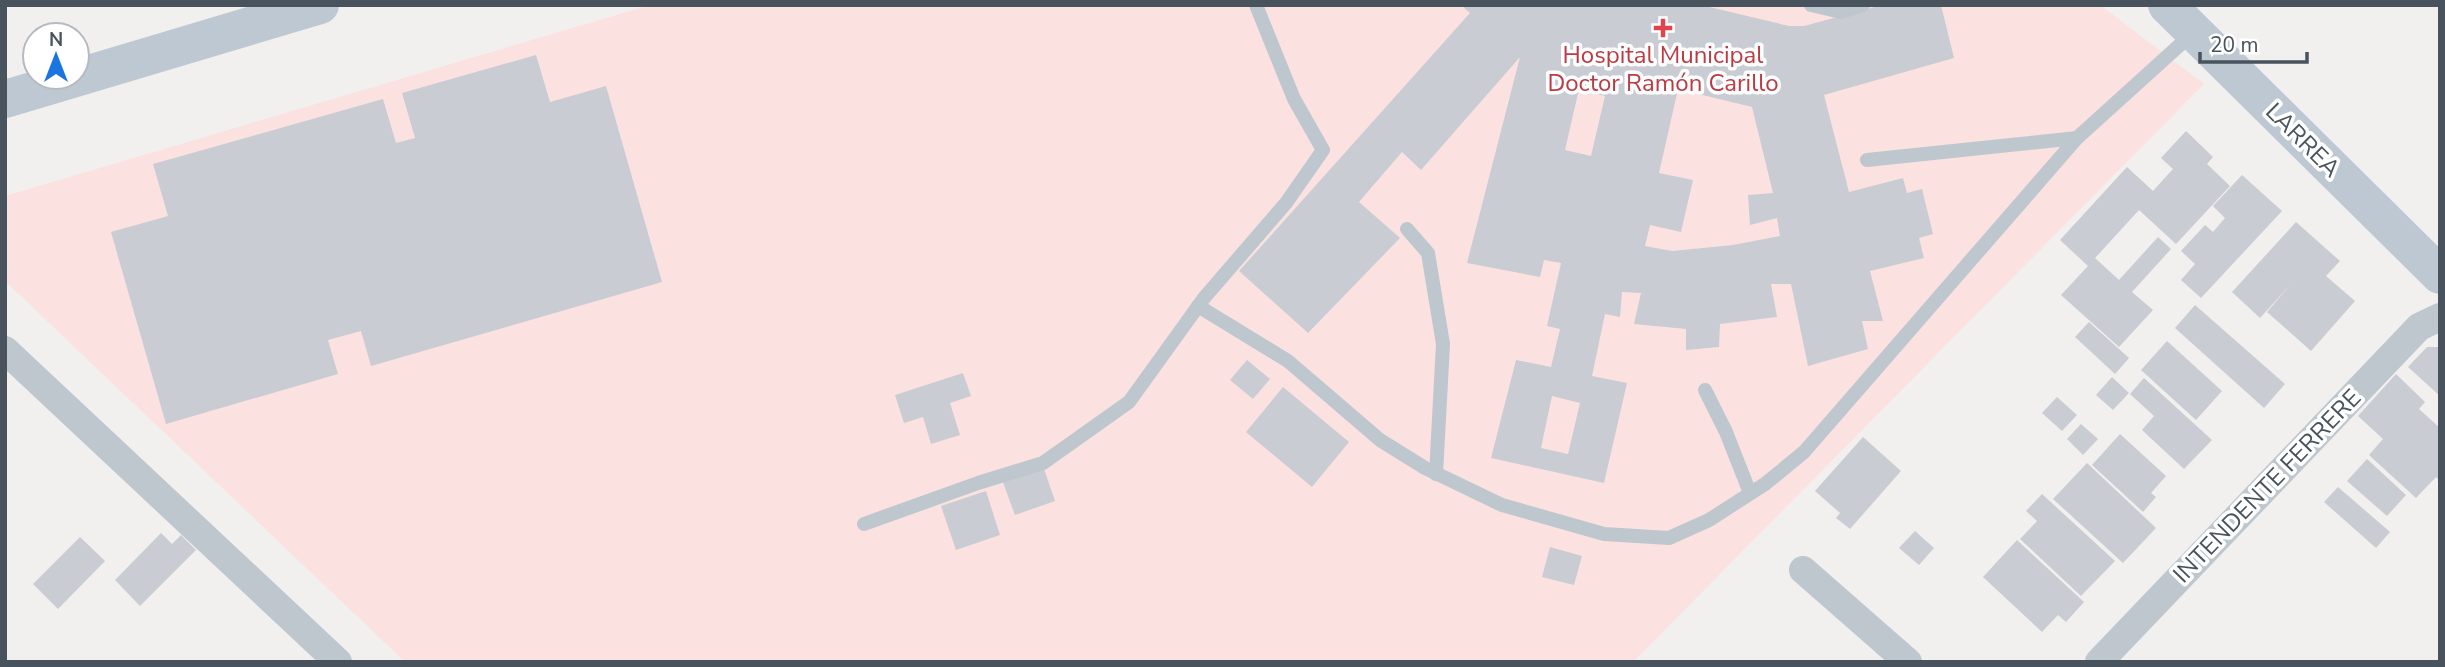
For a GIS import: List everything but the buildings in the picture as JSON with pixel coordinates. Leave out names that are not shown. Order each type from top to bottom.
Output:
[{"type":"main road","points":[[5,99],[320,5]]},
{"type":"main road","name":"LARREA","points":[[2167,5],[2440,275]]},
{"type":"street","name":"INTENDENTE FERRERE","points":[[2099,662],[2419,327],[2440,317]]},
{"type":"street","points":[[5,350],[338,662]]},
{"type":"street","points":[[1802,570],[1908,662]]},
{"type":"lane","points":[[864,524],[1043,463],[1129,402],[1198,306],[1286,203],[1323,150],[1294,99],[1256,5]]},
{"type":"lane","points":[[1811,5],[1840,12],[1863,5]]},
{"type":"lane","points":[[1198,306],[1288,361],[1380,440],[1436,474],[1502,505],[1555,521],[1604,534],[1669,538],[1709,520],[1804,452],[2077,138],[2194,32]]},
{"type":"lane","points":[[1867,160],[2077,138]]},
{"type":"lane","points":[[1407,229],[1428,253],[1443,344],[1436,474]]},
{"type":"lane","points":[[1705,390],[1726,432],[1750,493]]},
{"type":"shaded area","points":[[650,5],[2100,5],[2204,84],[1633,662],[405,662],[5,281],[5,196]]},
{"type":"place","name":"Hospital Municipal Doctor Ramón Carillo","points":[[1663,28]]}]
